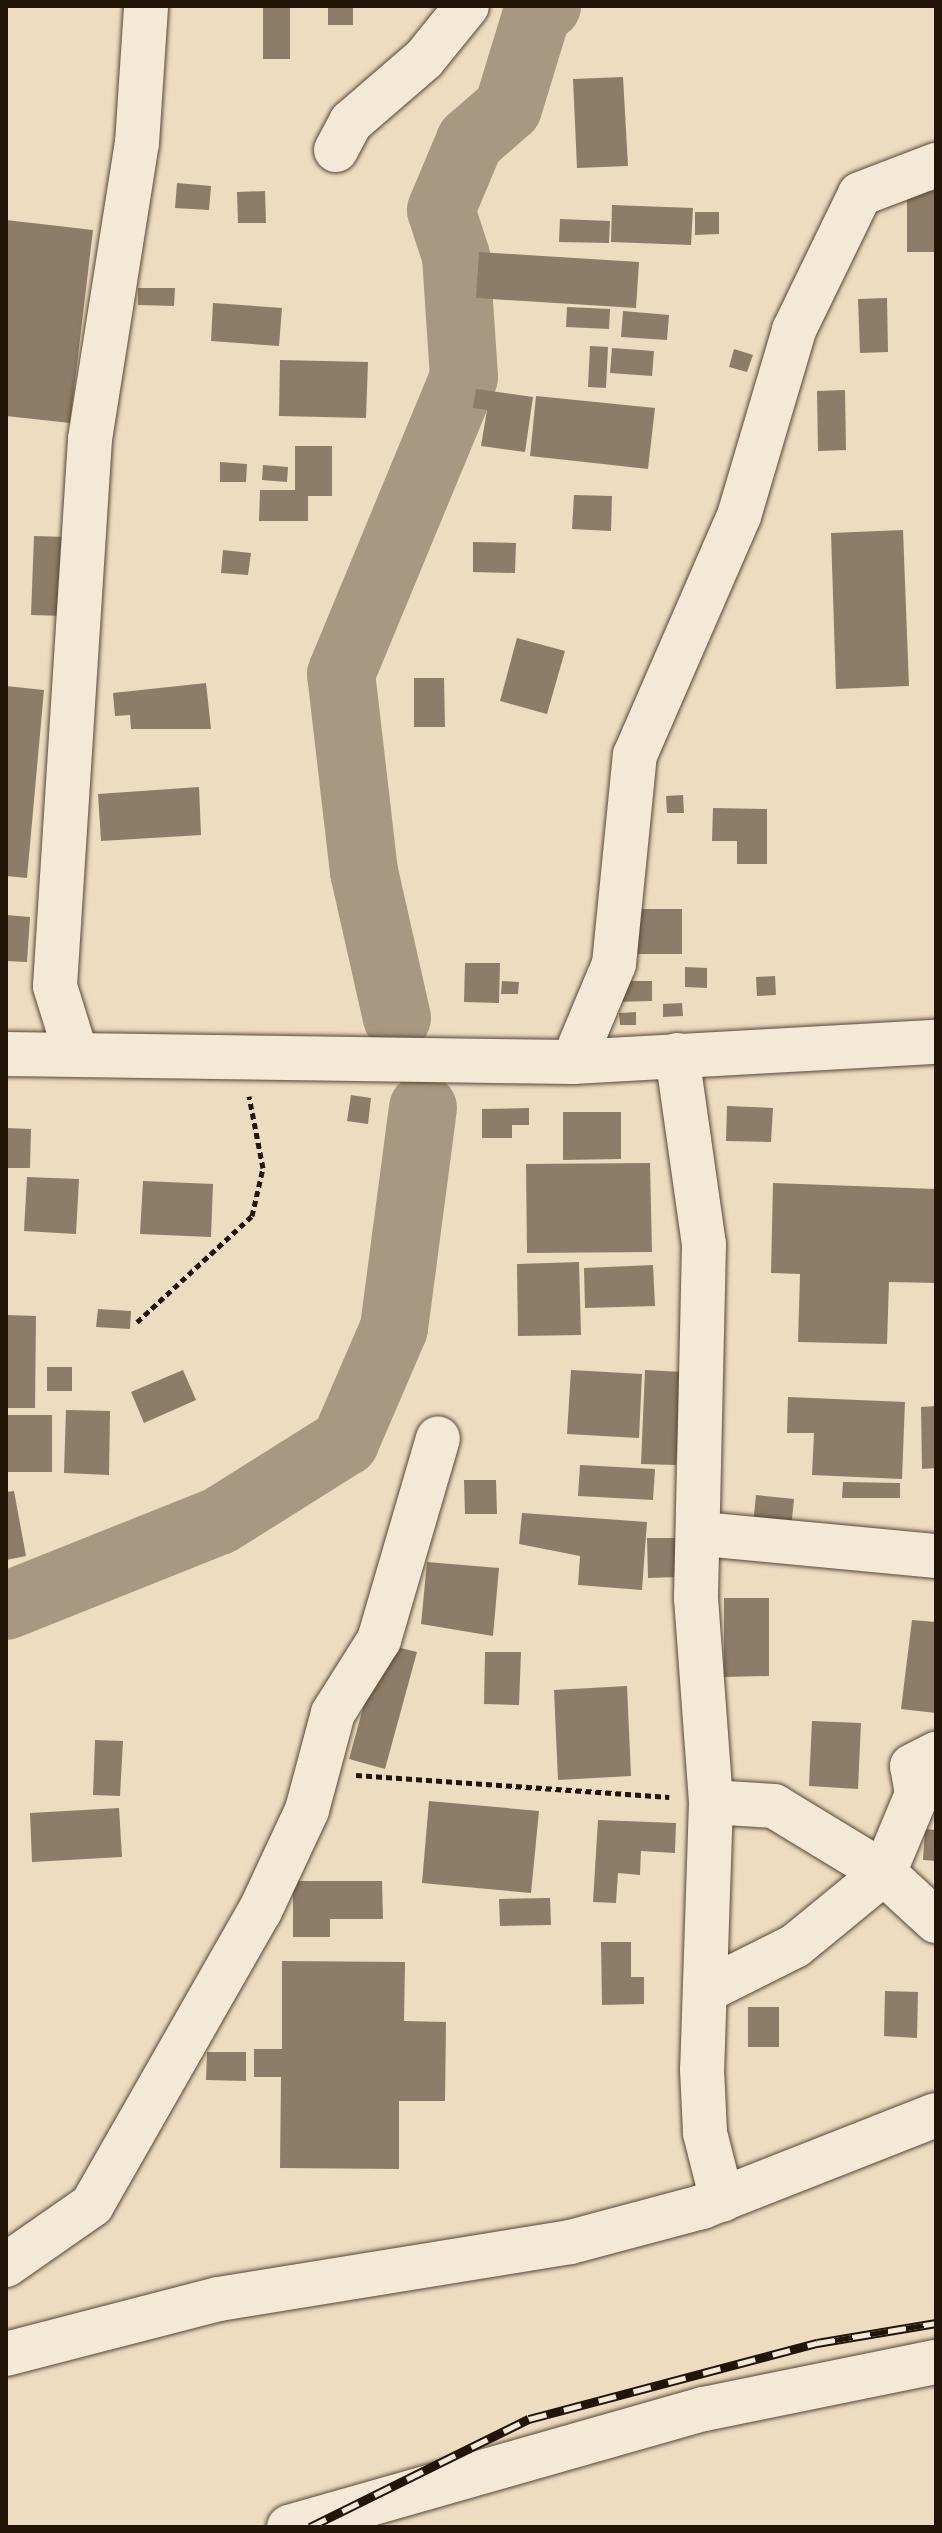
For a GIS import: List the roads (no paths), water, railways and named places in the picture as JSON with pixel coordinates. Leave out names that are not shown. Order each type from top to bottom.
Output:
[{"type":"street","points":[[76,1054],[55,986],[90,439],[137,143],[146,6]]},
{"type":"street","points":[[336,150],[351,122],[424,59],[467,6]]},
{"type":"street","points":[[573,1062],[614,964],[635,755],[739,516],[794,330],[860,194],[936,165]]},
{"type":"street","points":[[6,1054],[254,1055],[573,1062],[936,1042]]},
{"type":"street","points":[[677,1055],[704,1244],[699,1677],[711,1802],[705,2133],[722,2200]]},
{"type":"street","points":[[6,2265],[92,2205],[260,1911],[320,1769],[333,1713],[379,1640],[438,1438]]},
{"type":"street","points":[[702,1534],[936,1556]]},
{"type":"street","points":[[707,1990],[795,1946],[884,1873],[917,1794],[912,1766],[936,1754]]},
{"type":"street","points":[[711,1802],[774,1806],[884,1873],[936,1921]]},
{"type":"street","points":[[6,2354],[219,2299],[570,2242],[722,2200],[936,2115]]},
{"type":"street","points":[[289,2527],[704,2409],[936,2362]]},
{"type":"waterway","points":[[397,1018],[364,872],[341,674],[464,377],[456,256],[441,210],[470,141],[508,108],[538,10],[547,6]]},
{"type":"waterway","points":[[6,1606],[219,1521],[345,1442],[394,1328],[423,1108]]},
{"type":"railway","points":[[310,2527],[529,2419],[817,2343],[936,2323]]}]
